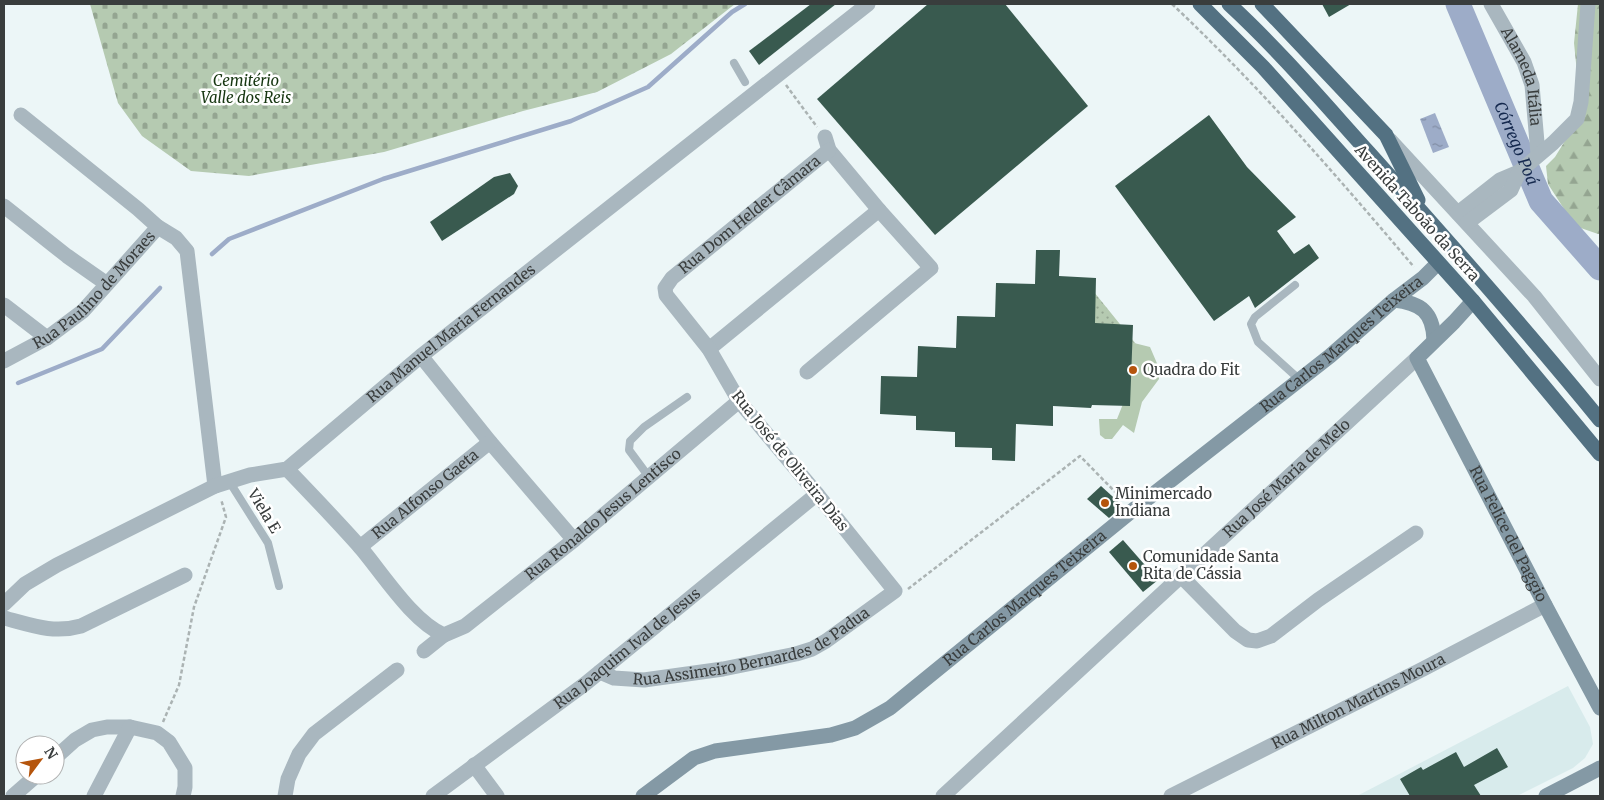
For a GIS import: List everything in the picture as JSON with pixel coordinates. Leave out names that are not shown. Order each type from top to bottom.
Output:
[{"type":"highway","name":"Avenida Taboão da Serra","points":[[1200,4],[1263,67],[1473,301],[1600,454]]},
{"type":"highway","name":"Avenida Taboão da Serra","points":[[1228,4],[1260,33],[1427,217],[1539,345],[1600,420]]},
{"type":"highway","points":[[1262,4],[1386,135],[1427,217]]},
{"type":"street","name":"Rua Manuel Maria Fernandes","points":[[287,469],[420,356],[782,80],[868,4]]},
{"type":"street","name":"Alameda Itália","points":[[1491,4],[1524,62],[1532,86],[1529,163]]},
{"type":"street","points":[[1463,218],[1500,180],[1529,163],[1577,119],[1581,102],[1588,4]]},
{"type":"street","name":"Rua Paulino de Moraes","points":[[4,361],[47,338],[82,311],[158,227],[21,115]]},
{"type":"street","points":[[1386,135],[1534,296],[1600,379]]},
{"type":"street","points":[[807,372],[931,268],[879,210],[827,144]]},
{"type":"street","name":"Rua Dom Helder Câmara","points":[[672,278],[827,144]]},
{"type":"street","points":[[4,206],[67,256],[107,284]]},
{"type":"street","points":[[709,349],[879,210]]},
{"type":"street","points":[[158,227],[176,238],[187,251],[222,483]]},
{"type":"street","name":"Rua Carlos Marques Teixeira","points":[[643,796],[694,758],[715,751],[831,735],[855,728],[890,708],[1133,510],[1330,356],[1394,300],[1423,278],[1438,263]]},
{"type":"street","name":"Rua José de Oliveira Dias","points":[[672,278],[664,288],[666,296],[709,349],[739,401],[895,591]]},
{"type":"street","points":[[1394,300],[1410,302],[1421,308],[1429,316],[1433,326],[1434,340]]},
{"type":"street","name":"Rua José Maria de Melo","points":[[943,796],[1417,358],[1473,301]]},
{"type":"street","points":[[4,305],[47,338]]},
{"type":"street","points":[[420,356],[490,442],[574,540]]},
{"type":"street","name":"Rua Felice del Paggio","points":[[1417,358],[1600,708]]},
{"type":"street","name":"Rua Ronaldo Jesus Lentisco","points":[[424,651],[444,635],[465,626],[574,540],[739,401]]},
{"type":"street","name":"Rua Alfonso Gaeta","points":[[360,547],[490,442]]},
{"type":"street","points":[[4,604],[26,584],[57,565],[222,483],[250,475],[287,469],[360,547],[416,615],[434,630],[444,635]]},
{"type":"street","name":"Rua Joaquim Ival de Jesus","points":[[433,796],[600,672],[817,494]]},
{"type":"street","points":[[1180,575],[1235,631],[1248,640],[1257,641],[1271,636],[1318,600],[1416,533]]},
{"type":"street","points":[[4,618],[49,629],[66,630],[81,626],[185,575]]},
{"type":"street","name":"Rua Assimeiro Bernardes de Padua","points":[[600,672],[614,678],[644,680],[723,670],[796,654],[812,649],[826,641],[895,591]]},
{"type":"street","name":"Rua Milton Martins Moura","points":[[1172,796],[1423,670],[1545,606]]},
{"type":"street","points":[[285,796],[288,779],[299,754],[314,734],[397,670]]},
{"type":"street","points":[[65,749],[75,740],[92,730],[107,727],[130,727],[157,733],[169,742],[185,768],[183,796]]},
{"type":"street","points":[[94,796],[130,727]]},
{"type":"street","points":[[474,765],[497,796]]},
{"type":"street","points":[[1546,796],[1600,769]]},
{"type":"street","points":[[13,796],[26,785]]},
{"type":"lane","points":[[734,63],[745,82]]},
{"type":"lane","points":[[1295,285],[1256,317],[1251,324],[1258,342],[1300,380]]},
{"type":"lane","points":[[649,477],[629,450],[630,441],[644,427],[687,397]]},
{"type":"lane","name":"Viela E","points":[[222,483],[268,543],[279,586]]},
{"type":"path","points":[[1172,4],[1264,96],[1355,196],[1423,278]]},
{"type":"path","points":[[782,80],[827,144]]},
{"type":"path","points":[[895,591],[906,591],[1080,456],[1133,510]]},
{"type":"path","points":[[157,733],[179,685],[194,607],[226,517],[222,483]]},
{"type":"shaded area","points":[[1568,686],[1590,727],[1593,744],[1585,758],[1573,768],[1517,796],[1357,796]]},
{"type":"green space","name":"Cemitério Valle dos Reis","points":[[90,4],[735,4],[671,54],[597,92],[523,111],[384,152],[249,176],[191,171],[142,136],[118,103]]},
{"type":"green space","points":[[1578,4],[1600,4],[1600,234],[1575,226],[1548,184],[1546,166],[1555,157],[1571,131],[1577,73],[1574,43]]},
{"type":"green space","points":[[1094,292],[1136,344],[1112,334],[1087,331]]},
{"type":"green space","points":[[1130,342],[1150,347],[1159,368],[1159,379],[1142,402],[1134,433],[1123,425],[1112,439],[1105,439],[1100,435],[1099,419],[1117,419],[1123,404]]},
{"type":"water","points":[[1435,113],[1449,147],[1433,153],[1420,119]]},
{"type":"building","points":[[811,4],[836,4],[759,65],[749,51]]},
{"type":"building","points":[[928,4],[1005,4],[1088,106],[935,235],[817,99]]},
{"type":"building","points":[[1322,4],[1351,4],[1329,17]]},
{"type":"building","points":[[1209,115],[1247,167],[1296,217],[1277,231],[1294,254],[1309,244],[1319,258],[1255,308],[1249,296],[1214,321],[1115,186]]},
{"type":"building","points":[[510,173],[518,186],[514,194],[442,241],[430,222],[494,177]]},
{"type":"building","points":[[1036,250],[1060,250],[1059,276],[1096,278],[1095,323],[1133,325],[1130,406],[1092,405],[1091,408],[1053,406],[1053,426],[1016,424],[1015,461],[992,460],[992,448],[955,447],[955,432],[916,430],[916,416],[880,414],[881,376],[917,377],[918,346],[956,348],[957,316],[995,317],[996,283],[1035,284]]},
{"type":"building","name":"Minimercado Indiana","points":[[1101,486],[1123,506],[1109,518],[1087,499]]},
{"type":"building","name":"Comunidade Santa Rita de Cássia","points":[[1123,540],[1158,580],[1143,592],[1109,552]]},
{"type":"building","points":[[1497,748],[1508,767],[1474,785],[1481,796],[1410,796],[1400,779],[1421,767],[1423,770],[1456,752],[1464,767]]},
{"type":"waterway","points":[[212,254],[229,239],[383,179],[571,121],[648,87],[732,12],[745,4]]},
{"type":"waterway","name":"Córrego Poá","points":[[1458,4],[1541,201],[1600,268]]},
{"type":"waterway","points":[[18,383],[102,349],[160,288]]},
{"type":"place","name":"Quadra do Fit","points":[[1133,370]]},
{"type":"place","name":"Minimercado Indiana","points":[[1105,503]]},
{"type":"place","name":"Comunidade Santa Rita de Cássia","points":[[1133,566]]}]
